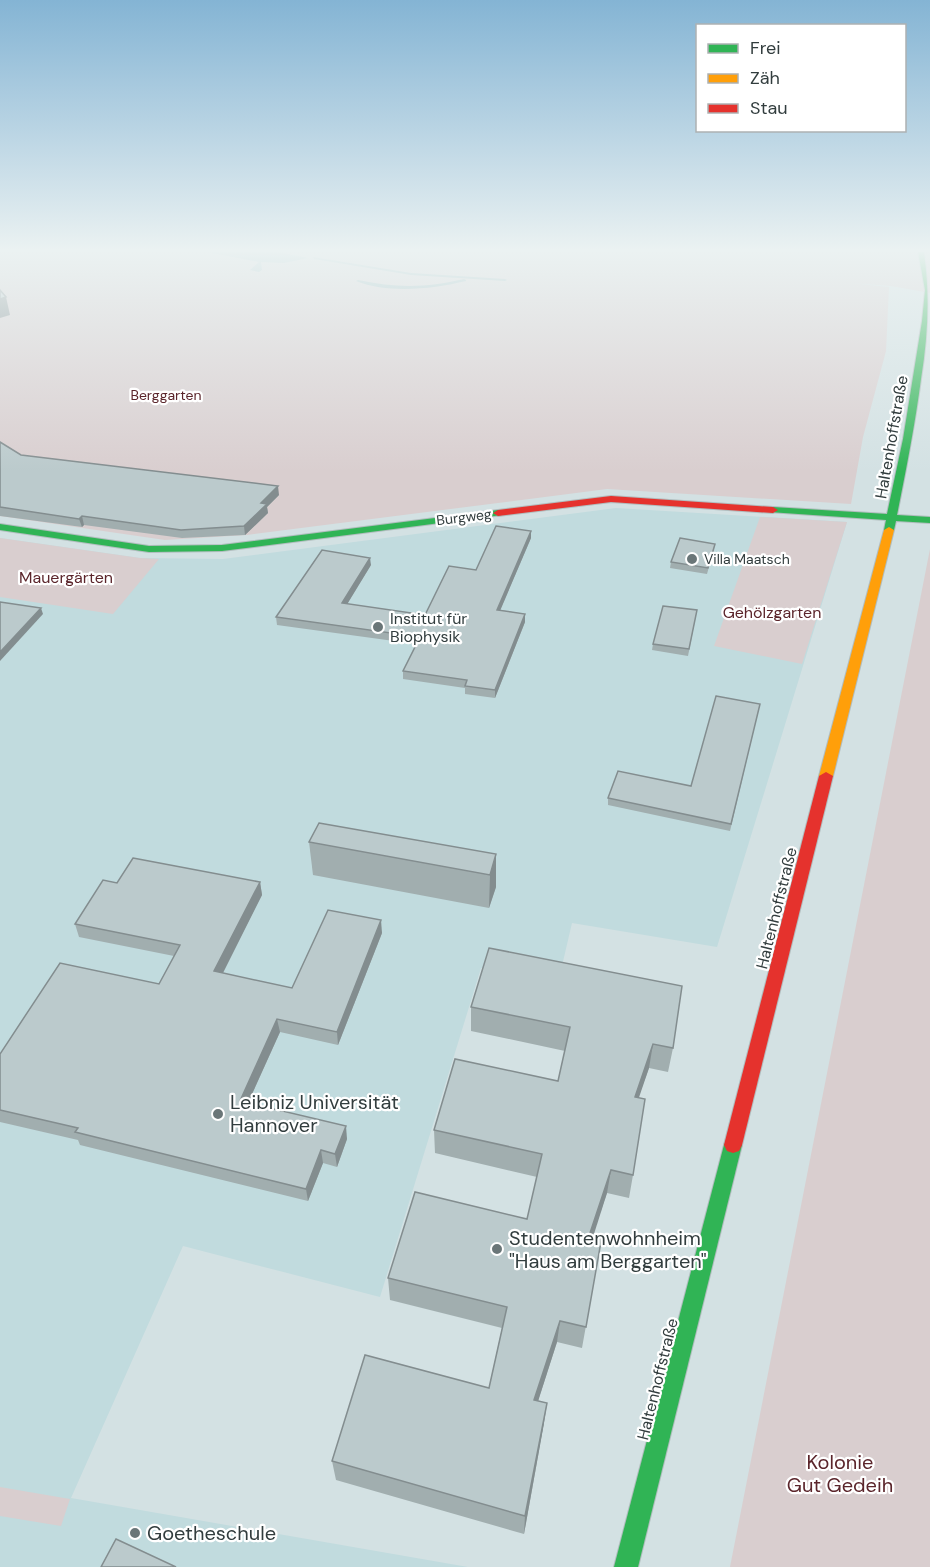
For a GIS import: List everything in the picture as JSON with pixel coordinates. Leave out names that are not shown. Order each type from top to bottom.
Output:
[{"type":"street","name":"Haltenhoffstraße","points":[[626,1567],[892,517],[908,439],[925,325]]},
{"type":"street","name":"Burgweg","points":[[0,527],[149,549],[222,548],[611,499],[930,520]]},
{"type":"shaded area","name":"Leibniz Universität Hannover","points":[[616,508],[847,522],[717,947],[572,923],[558,983],[481,968],[380,1297],[183,1246],[71,1498],[468,1567],[0,1567],[0,538],[140,558],[223,559]]},
{"type":"green space","name":"Berggarten","points":[[0,325],[887,325],[886,351],[863,437],[851,504],[607,489],[247,535],[165,540],[0,516]]},
{"type":"green space","name":"Gehölzgarten","points":[[760,517],[847,522],[802,664],[714,646]]},
{"type":"green space","name":"Mauergärten","points":[[0,538],[159,559],[113,614],[0,597]]},
{"type":"green space","name":"Kolonie Gut Gedeih","points":[[930,549],[930,1567],[730,1567]]},
{"type":"green space","points":[[0,1487],[70,1499],[61,1526],[0,1516]]},
{"type":"building","points":[[0,442],[21,455],[278,486],[261,503],[267,504],[244,526],[181,530],[82,516],[79,519],[0,507]]},
{"type":"building","points":[[496,526],[531,531],[497,610],[525,614],[495,690],[465,686],[467,680],[403,671],[420,637],[276,617],[322,550],[370,558],[342,603],[425,615],[449,566],[476,570]]},
{"type":"building","name":"Villa Maatsch","points":[[680,538],[715,544],[708,568],[671,562]]},
{"type":"building","points":[[0,602],[41,608],[0,652]]},
{"type":"building","points":[[663,606],[697,610],[689,649],[653,644]]},
{"type":"building","points":[[716,696],[760,704],[731,824],[608,798],[618,771],[691,786]]},
{"type":"building","points":[[319,823],[496,854],[490,875],[309,842]]},
{"type":"building","points":[[133,858],[260,882],[214,971],[292,988],[328,910],[381,920],[337,1032],[277,1019],[240,1101],[346,1126],[335,1154],[321,1150],[306,1189],[75,1132],[78,1128],[0,1110],[0,1054],[60,963],[159,984],[180,945],[75,924],[103,880],[117,883]]},
{"type":"building","name":"Studentenwohnheim \"Haus am Berggarten\"","points":[[489,948],[682,986],[673,1048],[653,1044],[635,1097],[645,1099],[633,1175],[611,1170],[590,1233],[602,1236],[586,1327],[560,1321],[534,1400],[547,1403],[525,1516],[332,1461],[365,1355],[489,1388],[507,1307],[388,1278],[415,1192],[527,1219],[542,1154],[434,1130],[455,1059],[558,1081],[570,1027],[471,1007]]},
{"type":"building","points":[[116,1539],[176,1567],[101,1567]]},
{"type":"traffic: fast","points":[[889,530],[908,439],[925,325]]},
{"type":"traffic: fast","points":[[773,510],[930,520]]},
{"type":"traffic: fast","points":[[0,527],[149,549],[222,548],[498,513]]},
{"type":"traffic: fast","points":[[626,1567],[733,1145]]},
{"type":"traffic: slow","points":[[826,776],[889,530]]},
{"type":"traffic: jam","points":[[498,513],[611,499],[773,510]]},
{"type":"traffic: jam","points":[[733,1145],[826,776]]},
{"type":"place","name":"Villa Maatsch","points":[[692,559]]},
{"type":"place","name":"Institut für Biophysik","points":[[378,627]]},
{"type":"place","name":"Leibniz Universität Hannover","points":[[218,1114]]},
{"type":"place","name":"Studentenwohnheim \"Haus am Berggarten\"","points":[[497,1249]]},
{"type":"place","name":"Goetheschule","points":[[135,1533]]}]
